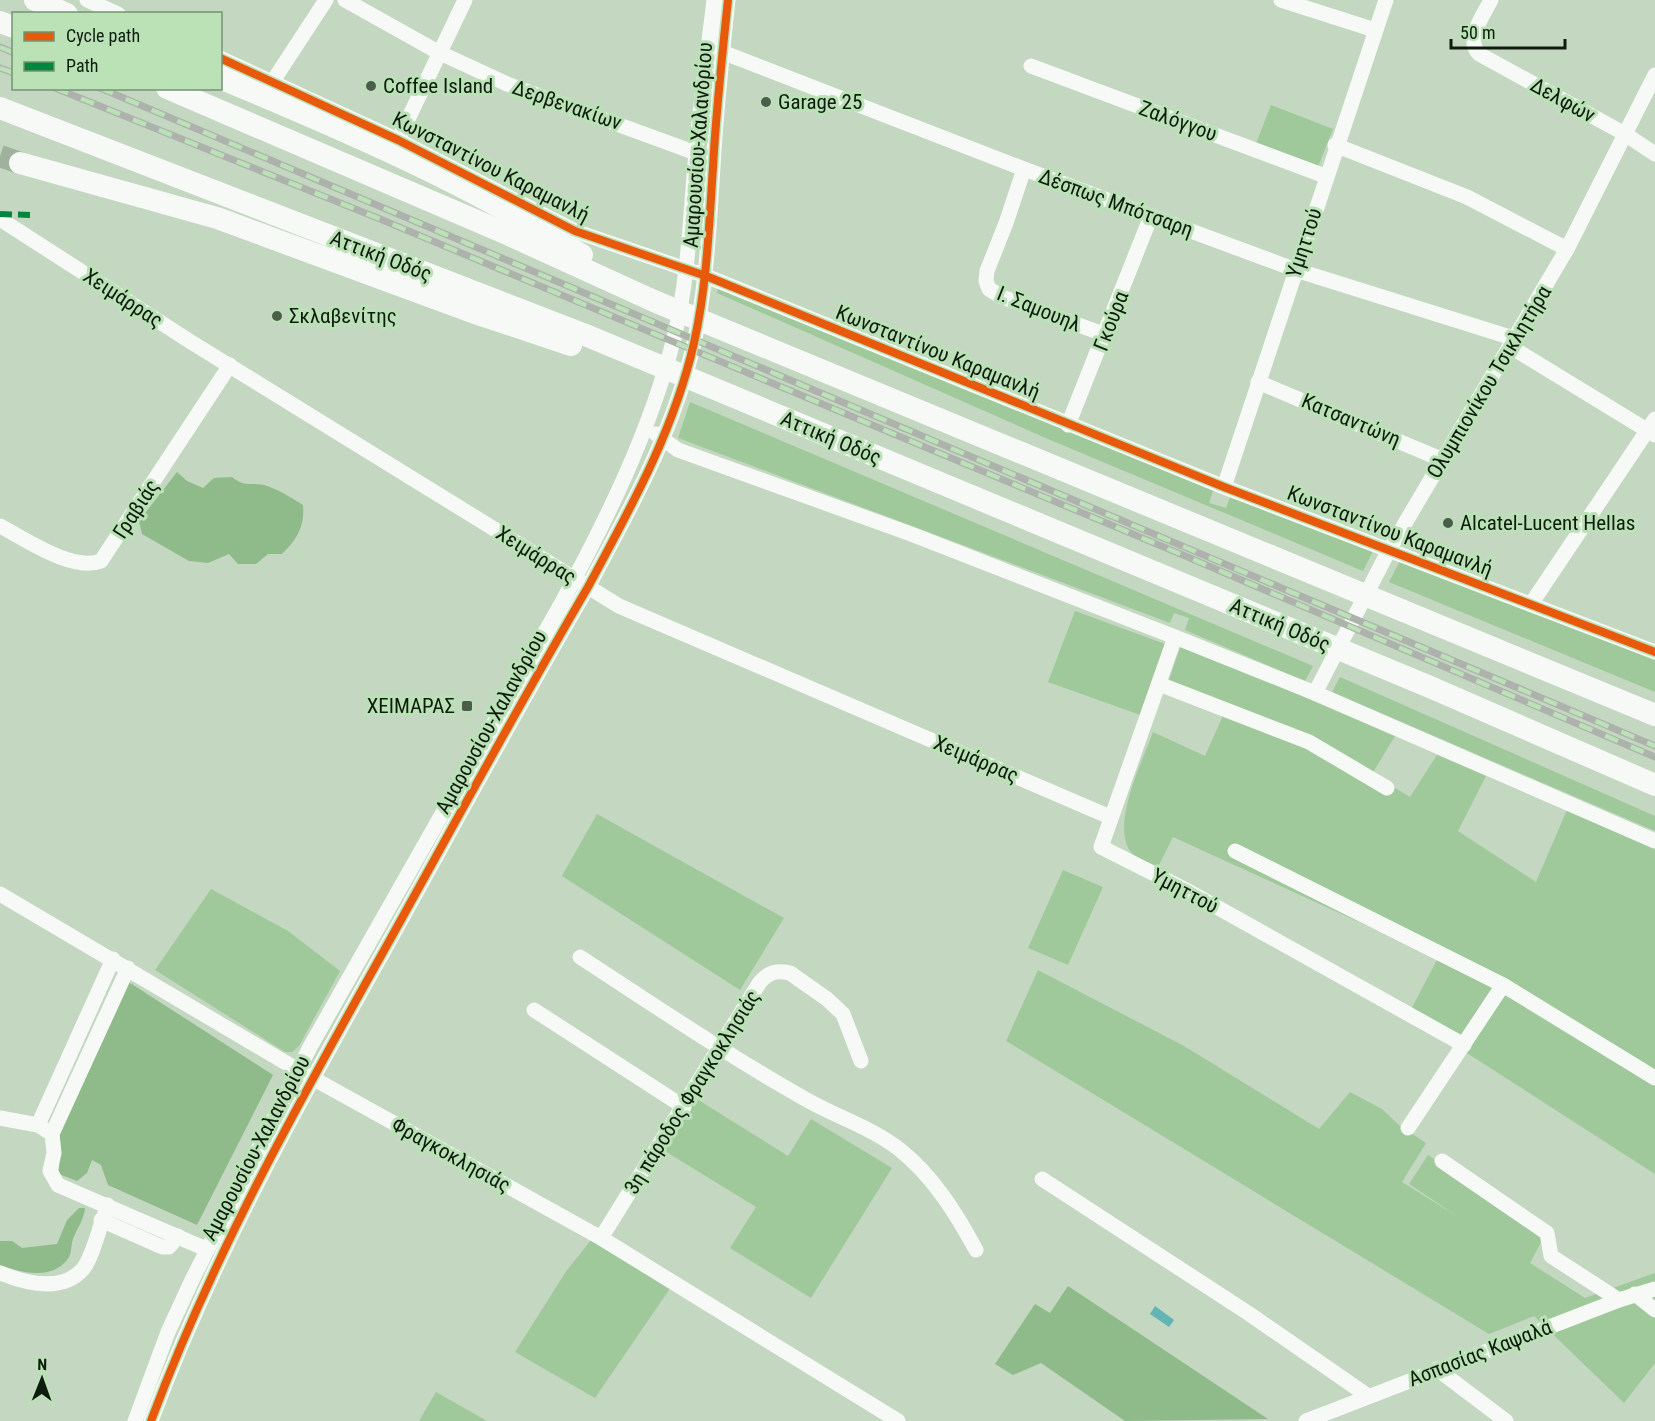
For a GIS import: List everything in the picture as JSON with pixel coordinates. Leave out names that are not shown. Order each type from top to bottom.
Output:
[{"type":"highway","points":[[35,0],[62,12]]},
{"type":"highway","points":[[222,79],[337,126],[459,184],[546,233],[654,301]]},
{"type":"highway","points":[[172,90],[654,301],[1655,715]]},
{"type":"highway","name":"Αττική Οδός","points":[[0,108],[583,334],[1430,687],[1655,785]]},
{"type":"highway","points":[[20,163],[217,218],[472,312],[631,364],[699,383]]},
{"type":"street","points":[[87,0],[114,12]]},
{"type":"street","points":[[273,81],[326,0]]},
{"type":"street","name":"Δερβενακίων","points":[[345,0],[438,52],[507,84],[696,153]]},
{"type":"street","points":[[398,140],[438,52],[465,0]]},
{"type":"street","name":"Αμαρουσίου-Χαλανδρίου","points":[[135,1421],[168,1332],[206,1249],[298,1071],[574,580],[618,493],[651,414],[674,336],[686,272],[696,153],[714,0]]},
{"type":"street","name":"Αμαρουσίου-Χαλανδρίου","points":[[151,1421],[194,1312],[222,1252],[312,1078],[588,587],[663,441],[694,343],[706,279],[722,52],[728,0]]},
{"type":"street","points":[[1281,0],[1375,30]]},
{"type":"street","name":"Υμηττού","points":[[1224,487],[1335,145],[1386,0]]},
{"type":"street","name":"Δελφών","points":[[1491,0],[1474,35],[1473,44],[1479,54],[1626,134],[1655,154]]},
{"type":"street","name":"Δέσπως Μπότσαρη","points":[[722,52],[1023,169],[1296,270],[1513,343],[1652,428]]},
{"type":"street","name":"Κωνσταντίνου Καραμανλή","points":[[222,59],[398,140],[555,222],[600,241],[706,279],[1224,487],[1655,652]]},
{"type":"street","name":"Ζαλόγγου","points":[[1031,66],[1325,176]]},
{"type":"street","name":"Ολυμπιονίκου Τσικλητήρα","points":[[1317,690],[1389,551],[1567,249],[1655,75]]},
{"type":"street","points":[[1335,145],[1467,197],[1567,249]]},
{"type":"street","name":"Ι. Σαμουηλ","points":[[1023,169],[1006,223],[987,271],[986,281],[989,289],[1002,297],[1106,335]]},
{"type":"street","name":"Γκούρα","points":[[1068,425],[1106,335],[1151,216]]},
{"type":"street","name":"Χειμάρρας","points":[[0,219],[574,580],[665,628],[1110,818]]},
{"type":"street","name":"Γραβιάς","points":[[0,526],[60,557],[89,563],[101,561],[230,365]]},
{"type":"street","name":"Κατσαντώνη","points":[[1258,382],[1443,460]]},
{"type":"street","points":[[651,414],[651,424],[663,441],[698,458],[912,534],[1317,690],[1655,841]]},
{"type":"street","points":[[1531,604],[1652,428]]},
{"type":"street","name":"Υμηττού","points":[[1175,636],[1101,847],[1188,891],[1464,1045]]},
{"type":"street","points":[[1159,684],[1309,742],[1386,788]]},
{"type":"street","points":[[1235,851],[1503,985],[1655,1078]]},
{"type":"street","name":"Φραγκοκλησιάς","points":[[0,894],[113,958],[298,1071],[601,1238],[898,1421]]},
{"type":"street","points":[[580,957],[719,1048],[808,1101],[899,1149],[927,1176],[954,1211],[975,1250]]},
{"type":"street","points":[[38,1125],[113,958]]},
{"type":"street","points":[[128,968],[52,1134],[54,1153],[50,1171],[54,1181],[206,1249]]},
{"type":"street","name":"3η πάροδος Φραγκοκλησιάς","points":[[601,1238],[764,978],[772,972],[782,971],[799,979],[843,1014],[861,1060]]},
{"type":"street","points":[[1408,1128],[1503,985]]},
{"type":"street","points":[[534,1010],[684,1107]]},
{"type":"street","points":[[0,1118],[38,1125],[52,1134]]},
{"type":"street","points":[[1442,1161],[1547,1233],[1551,1256],[1619,1300]]},
{"type":"street","points":[[1042,1179],[1248,1313],[1368,1396]]},
{"type":"street","points":[[0,1273],[40,1284],[60,1284],[73,1278],[84,1268],[108,1204]]},
{"type":"street","points":[[102,1220],[162,1247],[169,1247],[178,1236]]},
{"type":"street","name":"Ασπασίας Καψαλά","points":[[1306,1421],[1619,1300],[1655,1289]]},
{"type":"street","points":[[1635,1294],[1655,1310]]},
{"type":"street","points":[[1437,1369],[1506,1421]]},
{"type":"green space","points":[[1271,105],[1333,129],[1316,172],[1254,149]]},
{"type":"green space","points":[[718,286],[1215,485],[1209,503],[1226,508],[1232,492],[1375,547],[1363,571],[1048,439],[717,293]]},
{"type":"green space","points":[[690,402],[1313,666],[1305,681],[1185,630],[1189,618],[1174,613],[1170,623],[678,438]]},
{"type":"green space","points":[[177,472],[187,481],[203,488],[214,478],[232,477],[244,484],[264,485],[279,491],[303,505],[303,519],[299,532],[282,554],[268,554],[256,564],[238,564],[229,554],[208,563],[189,561],[142,534],[139,521]]},
{"type":"green space","points":[[1402,557],[1655,656],[1655,692],[1389,582]]},
{"type":"green space","points":[[1075,611],[1165,644],[1143,716],[1048,682]]},
{"type":"green space","points":[[1181,645],[1395,736],[1372,774],[1410,797],[1437,755],[1486,776],[1458,831],[1536,882],[1567,810],[1655,848],[1655,1174],[1408,1015],[1438,958],[1173,837],[1158,867],[1132,854],[1125,839],[1126,808],[1153,732],[1205,756],[1228,704],[1168,683]]},
{"type":"green space","points":[[1340,677],[1655,816],[1655,831],[1332,692]]},
{"type":"green space","points":[[597,814],[784,918],[740,990],[562,876]]},
{"type":"green space","points":[[1063,870],[1103,887],[1068,965],[1028,948]]},
{"type":"green space","points":[[211,889],[288,931],[340,971],[299,1046],[292,1052],[285,1052],[155,970]]},
{"type":"green space","points":[[1038,970],[1184,1046],[1319,1129],[1350,1092],[1382,1109],[1400,1126],[1426,1143],[1402,1182],[1460,1218],[1409,1184],[1428,1155],[1545,1235],[1530,1263],[1585,1298],[1655,1273],[1655,1363],[1624,1403],[1534,1316],[1489,1334],[1006,1041]]},
{"type":"green space","points":[[127,981],[273,1075],[197,1225],[108,1185],[101,1165],[92,1160],[87,1173],[77,1181],[59,1174],[60,1129]]},
{"type":"green space","points":[[692,1096],[788,1156],[811,1119],[892,1168],[811,1298],[730,1248],[756,1207],[660,1148]]},
{"type":"green space","points":[[79,1208],[85,1208],[83,1216],[73,1239],[69,1257],[63,1265],[55,1270],[37,1273],[0,1265],[0,1241],[12,1241],[22,1248],[57,1244],[67,1220]]},
{"type":"green space","points":[[592,1239],[671,1287],[595,1398],[515,1352],[567,1270]]},
{"type":"green space","points":[[1068,1286],[1268,1419],[1125,1421],[1041,1363],[1013,1375],[995,1364],[1035,1304],[1050,1313]]},
{"type":"green space","points":[[436,1392],[487,1421],[419,1421]]},
{"type":"water","points":[[1155,1306],[1174,1320],[1169,1327],[1150,1314]]},
{"type":"tunnel","points":[[0,156],[20,163]]},
{"type":"railway","points":[[0,47],[12,52]]},
{"type":"railway","points":[[0,68],[12,72]]},
{"type":"railway","points":[[60,90],[380,219],[1190,558],[1655,757]]},
{"type":"railway","points":[[105,90],[1655,746]]},
{"type":"marked path","points":[[0,214],[31,215]]},
{"type":"cycle path","points":[[151,1421],[176,1358],[231,1235],[293,1115],[588,587],[635,499],[663,438],[685,376],[702,299],[709,233],[717,104],[728,0]]},
{"type":"cycle path","points":[[222,59],[398,140],[575,231],[706,276],[1224,487],[1655,652]]},
{"type":"place","name":"Coffee Island","points":[[371,86]]},
{"type":"place","name":"Garage 25","points":[[766,102]]},
{"type":"place","name":"Σκλαβενίτης","points":[[277,316]]},
{"type":"place","name":"Alcatel-Lucent Hellas","points":[[1448,523]]},
{"type":"place","name":"ΧΕΙΜΑΡΑΣ","points":[[467,706]]}]
